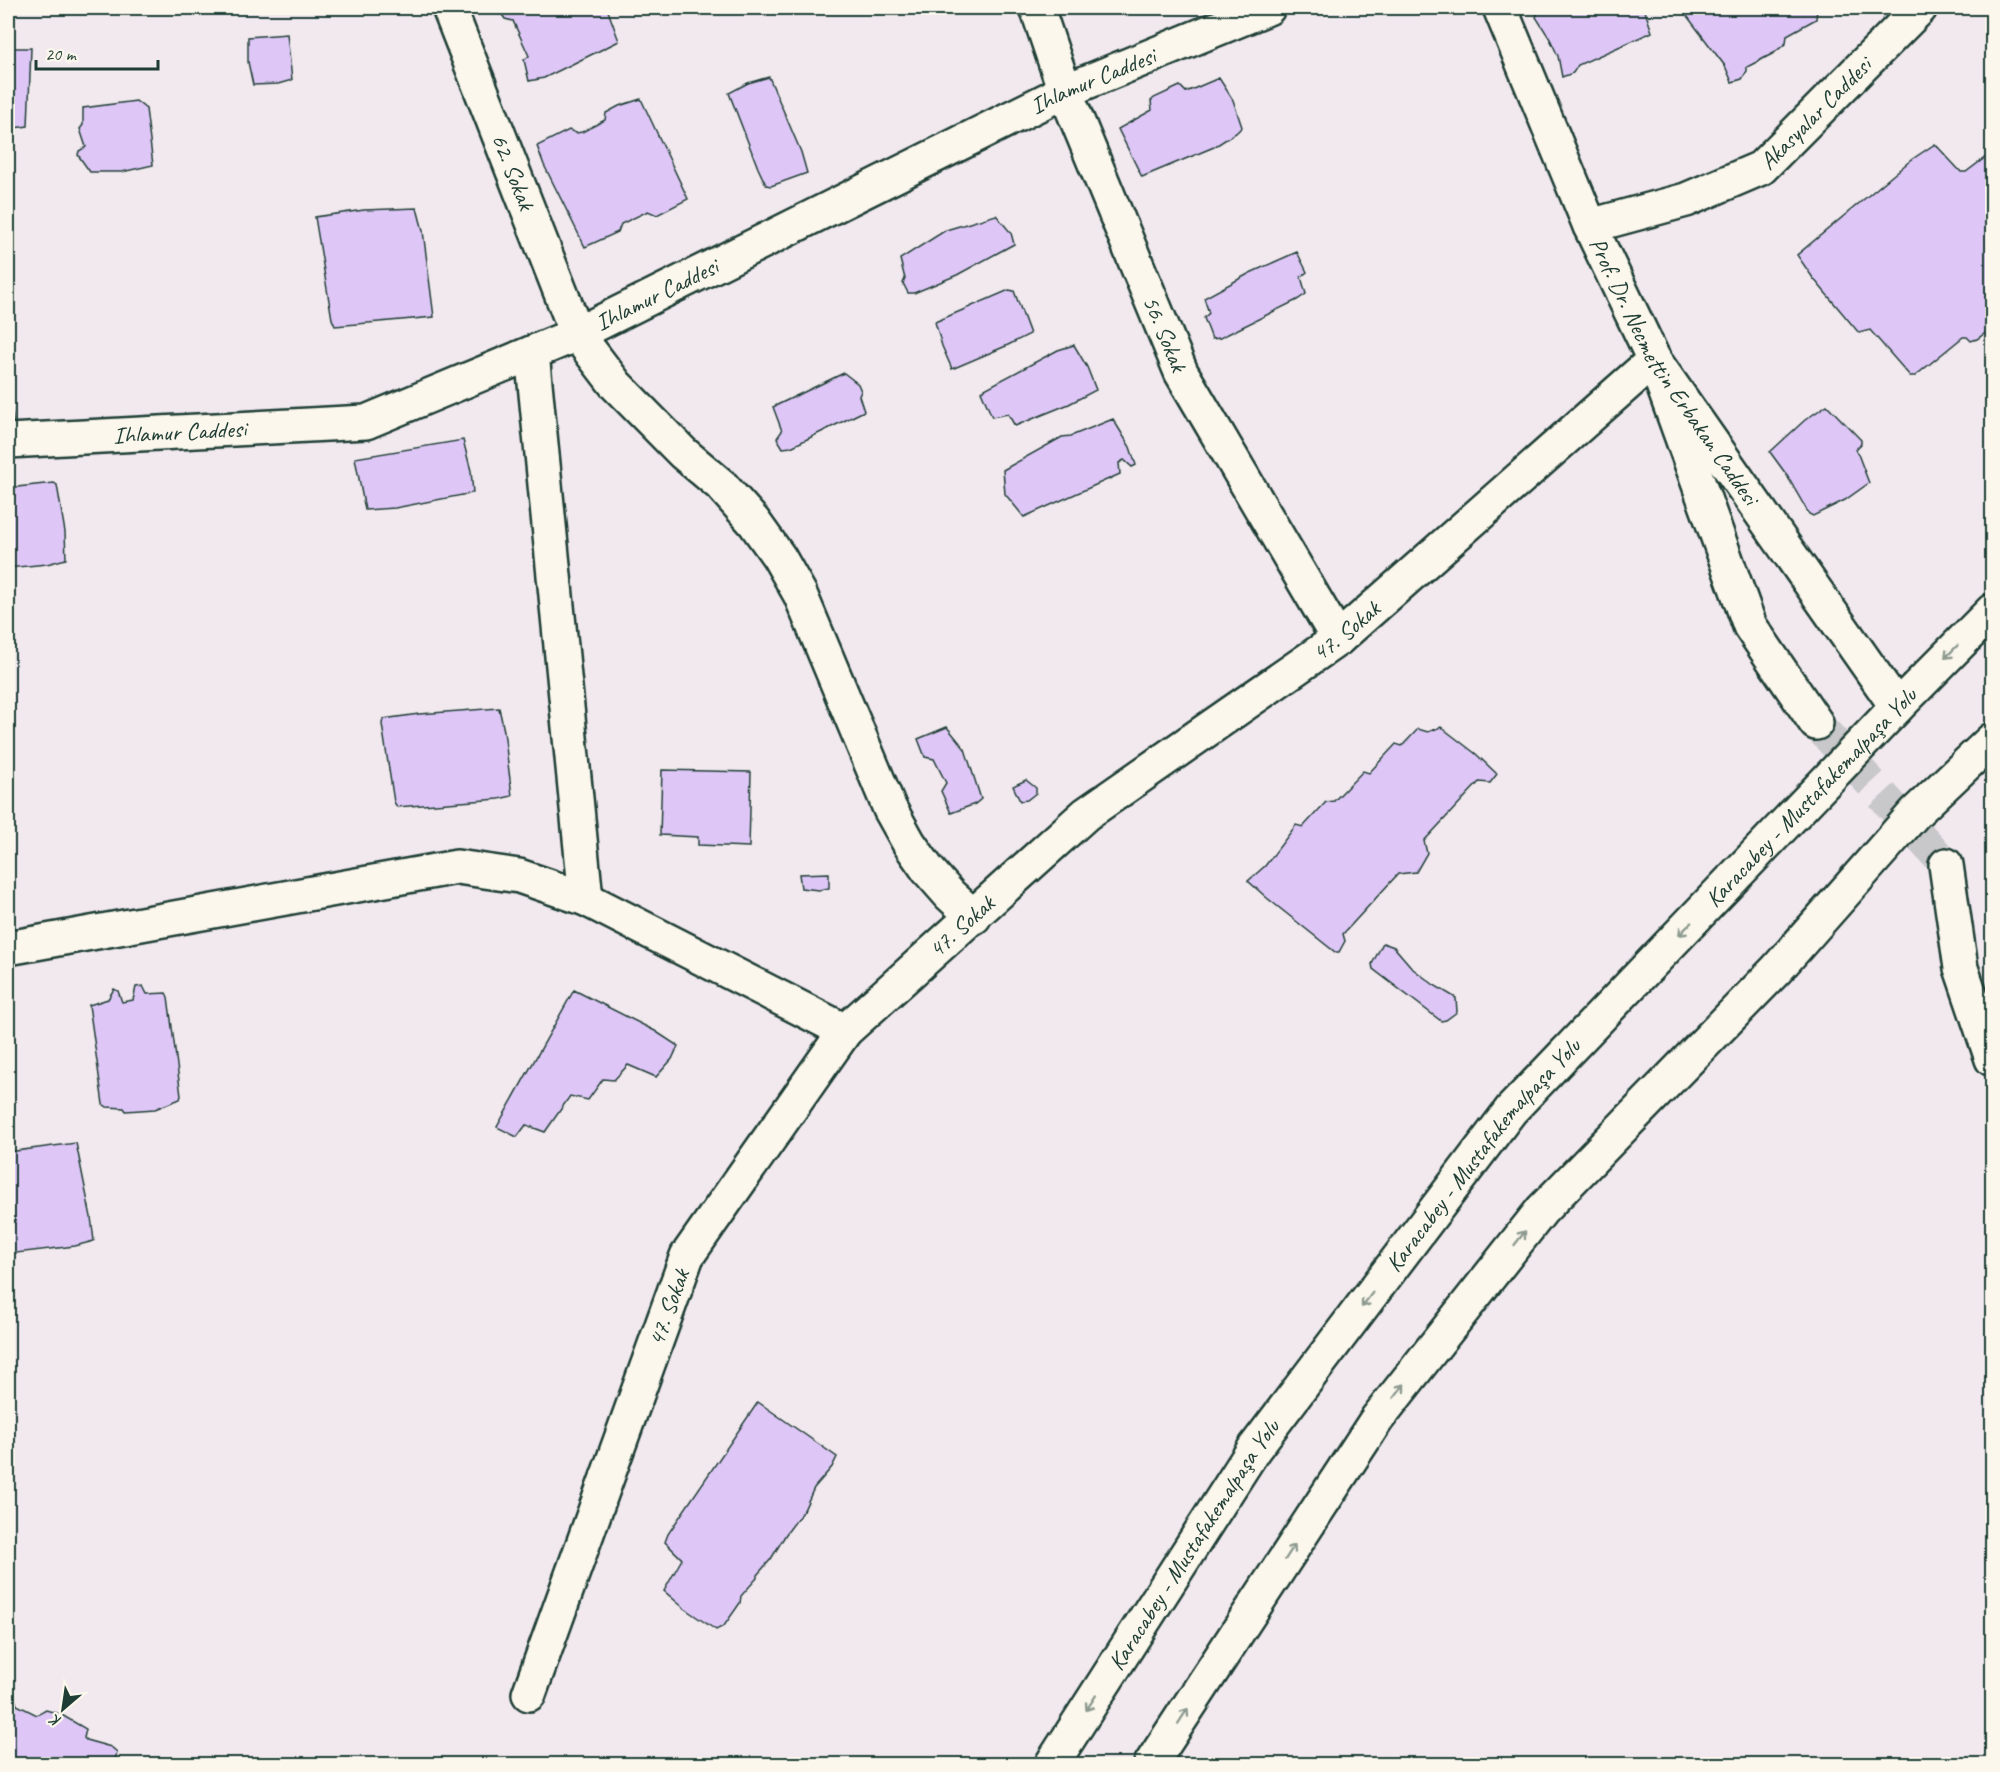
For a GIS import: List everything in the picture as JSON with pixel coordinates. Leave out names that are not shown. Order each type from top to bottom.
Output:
[{"type":"main road","name":"62. Sokak","points":[[449,8],[577,334],[616,385],[674,445],[721,485],[754,522],[779,557],[800,594],[890,809],[909,843],[928,870],[974,917]]},
{"type":"main road","name":"56. Sokak","points":[[1037,8],[1065,91],[1181,372],[1338,639]]},
{"type":"main road","name":"Ihlamur Caddesi","points":[[8,441],[366,422],[577,334],[1065,91],[1268,8]]},
{"type":"main road","name":"Prof. Dr. Necmettin Erbakan Caddesi","points":[[1500,8],[1590,226],[1654,360],[1896,707]]},
{"type":"main road","name":"Akasyalar Caddesi","points":[[1590,226],[1686,200],[1761,168],[1920,8]]},
{"type":"main road","points":[[532,352],[586,900]]},
{"type":"main road","name":"47. Sokak","points":[[530,1694],[687,1256],[845,1031],[1086,814],[1338,639],[1654,360]]},
{"type":"main road","points":[[1654,360],[1750,626],[1816,723]]},
{"type":"main road","name":"Karacabey - Mustafakemalpaşa Yolu","points":[[1052,1764],[1254,1449],[1511,1110],[1896,707],[1992,611]]},
{"type":"main road","points":[[1151,1764],[1377,1419],[1542,1210],[1778,969],[1915,813],[1992,740]]},
{"type":"main road","points":[[1946,865],[1961,968],[1992,1059]]},
{"type":"main road","points":[[8,948],[457,867],[519,876],[586,900],[845,1031]]},
{"type":"building","points":[[493,8],[607,8],[619,41],[544,78],[529,81],[524,60],[529,56],[513,21],[505,19],[498,9]]},
{"type":"building","points":[[1538,8],[1644,8],[1652,32],[1578,65],[1573,73],[1562,77],[1558,56],[1536,17]]},
{"type":"building","points":[[1681,8],[1821,8],[1817,10],[1816,19],[1787,35],[1786,43],[1774,53],[1747,67],[1742,79],[1732,82],[1725,66]]},
{"type":"building","points":[[287,34],[292,80],[278,84],[253,85],[248,62],[248,37]]},
{"type":"building","points":[[8,48],[31,48],[28,126],[8,128]]},
{"type":"building","points":[[769,77],[801,152],[807,173],[771,186],[766,185],[758,168],[729,93],[748,83]]},
{"type":"building","points":[[1219,78],[1233,100],[1242,127],[1214,147],[1142,177],[1118,129],[1152,110],[1151,101],[1154,98],[1180,86],[1186,92]]},
{"type":"building","points":[[641,99],[688,199],[657,215],[648,211],[621,224],[618,232],[585,247],[544,165],[537,146],[569,130],[576,133],[582,132],[605,120],[606,113]]},
{"type":"building","points":[[136,101],[146,109],[153,165],[122,172],[90,172],[78,155],[79,151],[86,147],[80,129],[83,125],[83,108]]},
{"type":"building","points":[[1935,144],[1961,172],[1966,172],[1990,154],[1992,155],[1992,328],[1971,341],[1963,337],[1915,376],[1910,376],[1870,330],[1859,333],[1797,255],[1911,160]]},
{"type":"building","points":[[417,208],[423,231],[434,317],[335,326],[315,217],[364,210]]},
{"type":"building","points":[[996,215],[1011,233],[1014,244],[957,275],[914,293],[908,293],[903,283],[905,279],[900,259],[946,230]]},
{"type":"building","points":[[1297,252],[1307,272],[1301,277],[1306,294],[1220,338],[1212,339],[1204,318],[1209,313],[1204,298],[1250,273]]},
{"type":"building","points":[[1009,290],[1014,291],[1030,334],[952,369],[935,322]]},
{"type":"building","points":[[1074,345],[1087,367],[1096,390],[1069,404],[1015,426],[1008,414],[992,417],[981,391],[1058,350]]},
{"type":"building","points":[[8,372],[14,429],[8,431]]},
{"type":"building","points":[[844,373],[858,384],[864,411],[791,447],[783,448],[777,438],[782,431],[773,407]]},
{"type":"building","points":[[1827,405],[1861,440],[1861,444],[1856,449],[1869,483],[1845,500],[1813,516],[1809,514],[1786,474],[1770,452],[1805,420]]},
{"type":"building","points":[[1113,419],[1130,447],[1136,465],[1132,467],[1124,460],[1119,463],[1120,474],[1024,517],[1005,494],[1003,470],[1062,437],[1071,436]]},
{"type":"building","points":[[463,440],[471,471],[473,493],[395,508],[365,510],[355,458]]},
{"type":"building","points":[[54,483],[57,485],[65,532],[66,559],[47,564],[8,568],[8,488]]},
{"type":"building","points":[[499,708],[512,796],[397,807],[394,802],[383,719]]},
{"type":"building","points":[[947,727],[965,749],[981,799],[975,804],[951,813],[941,791],[946,783],[934,759],[925,757],[918,739]]},
{"type":"building","points":[[1441,727],[1476,754],[1497,774],[1490,783],[1479,782],[1424,841],[1427,853],[1416,872],[1398,874],[1343,934],[1345,941],[1339,952],[1335,952],[1248,881],[1265,866],[1296,825],[1303,827],[1326,802],[1334,801],[1363,771],[1369,773],[1396,744],[1402,746],[1418,729],[1428,732]]},
{"type":"building","points":[[662,770],[751,772],[749,847],[698,845],[698,837],[660,835]]},
{"type":"building","points":[[1026,780],[1036,788],[1036,793],[1027,800],[1020,801],[1013,786]]},
{"type":"building","points":[[829,873],[829,888],[819,890],[801,888],[799,874]]},
{"type":"building","points":[[1383,943],[1394,947],[1413,969],[1456,998],[1457,1012],[1441,1021],[1373,969],[1372,964]]},
{"type":"building","points":[[143,986],[147,994],[166,993],[168,997],[181,1096],[180,1099],[155,1109],[126,1111],[124,1108],[107,1107],[103,1104],[89,1005],[108,999],[114,989],[118,991],[122,1002],[133,1000],[136,987]]},
{"type":"building","points":[[574,990],[655,1031],[678,1046],[672,1059],[656,1077],[628,1065],[614,1080],[603,1079],[588,1100],[570,1096],[545,1132],[526,1125],[517,1137],[497,1127]]},
{"type":"building","points":[[76,1143],[94,1241],[75,1246],[8,1254],[8,1152]]},
{"type":"building","points":[[758,1402],[837,1457],[832,1467],[814,1488],[804,1510],[771,1559],[741,1596],[740,1603],[724,1626],[716,1630],[685,1609],[664,1591],[682,1559],[665,1542],[668,1534]]},
{"type":"building","points":[[8,1698],[15,1699],[17,1705],[37,1715],[46,1710],[60,1714],[86,1729],[84,1738],[86,1740],[111,1747],[117,1752],[114,1764],[8,1764]]},
{"type":"tunnel","points":[[1816,723],[1946,865]]}]
